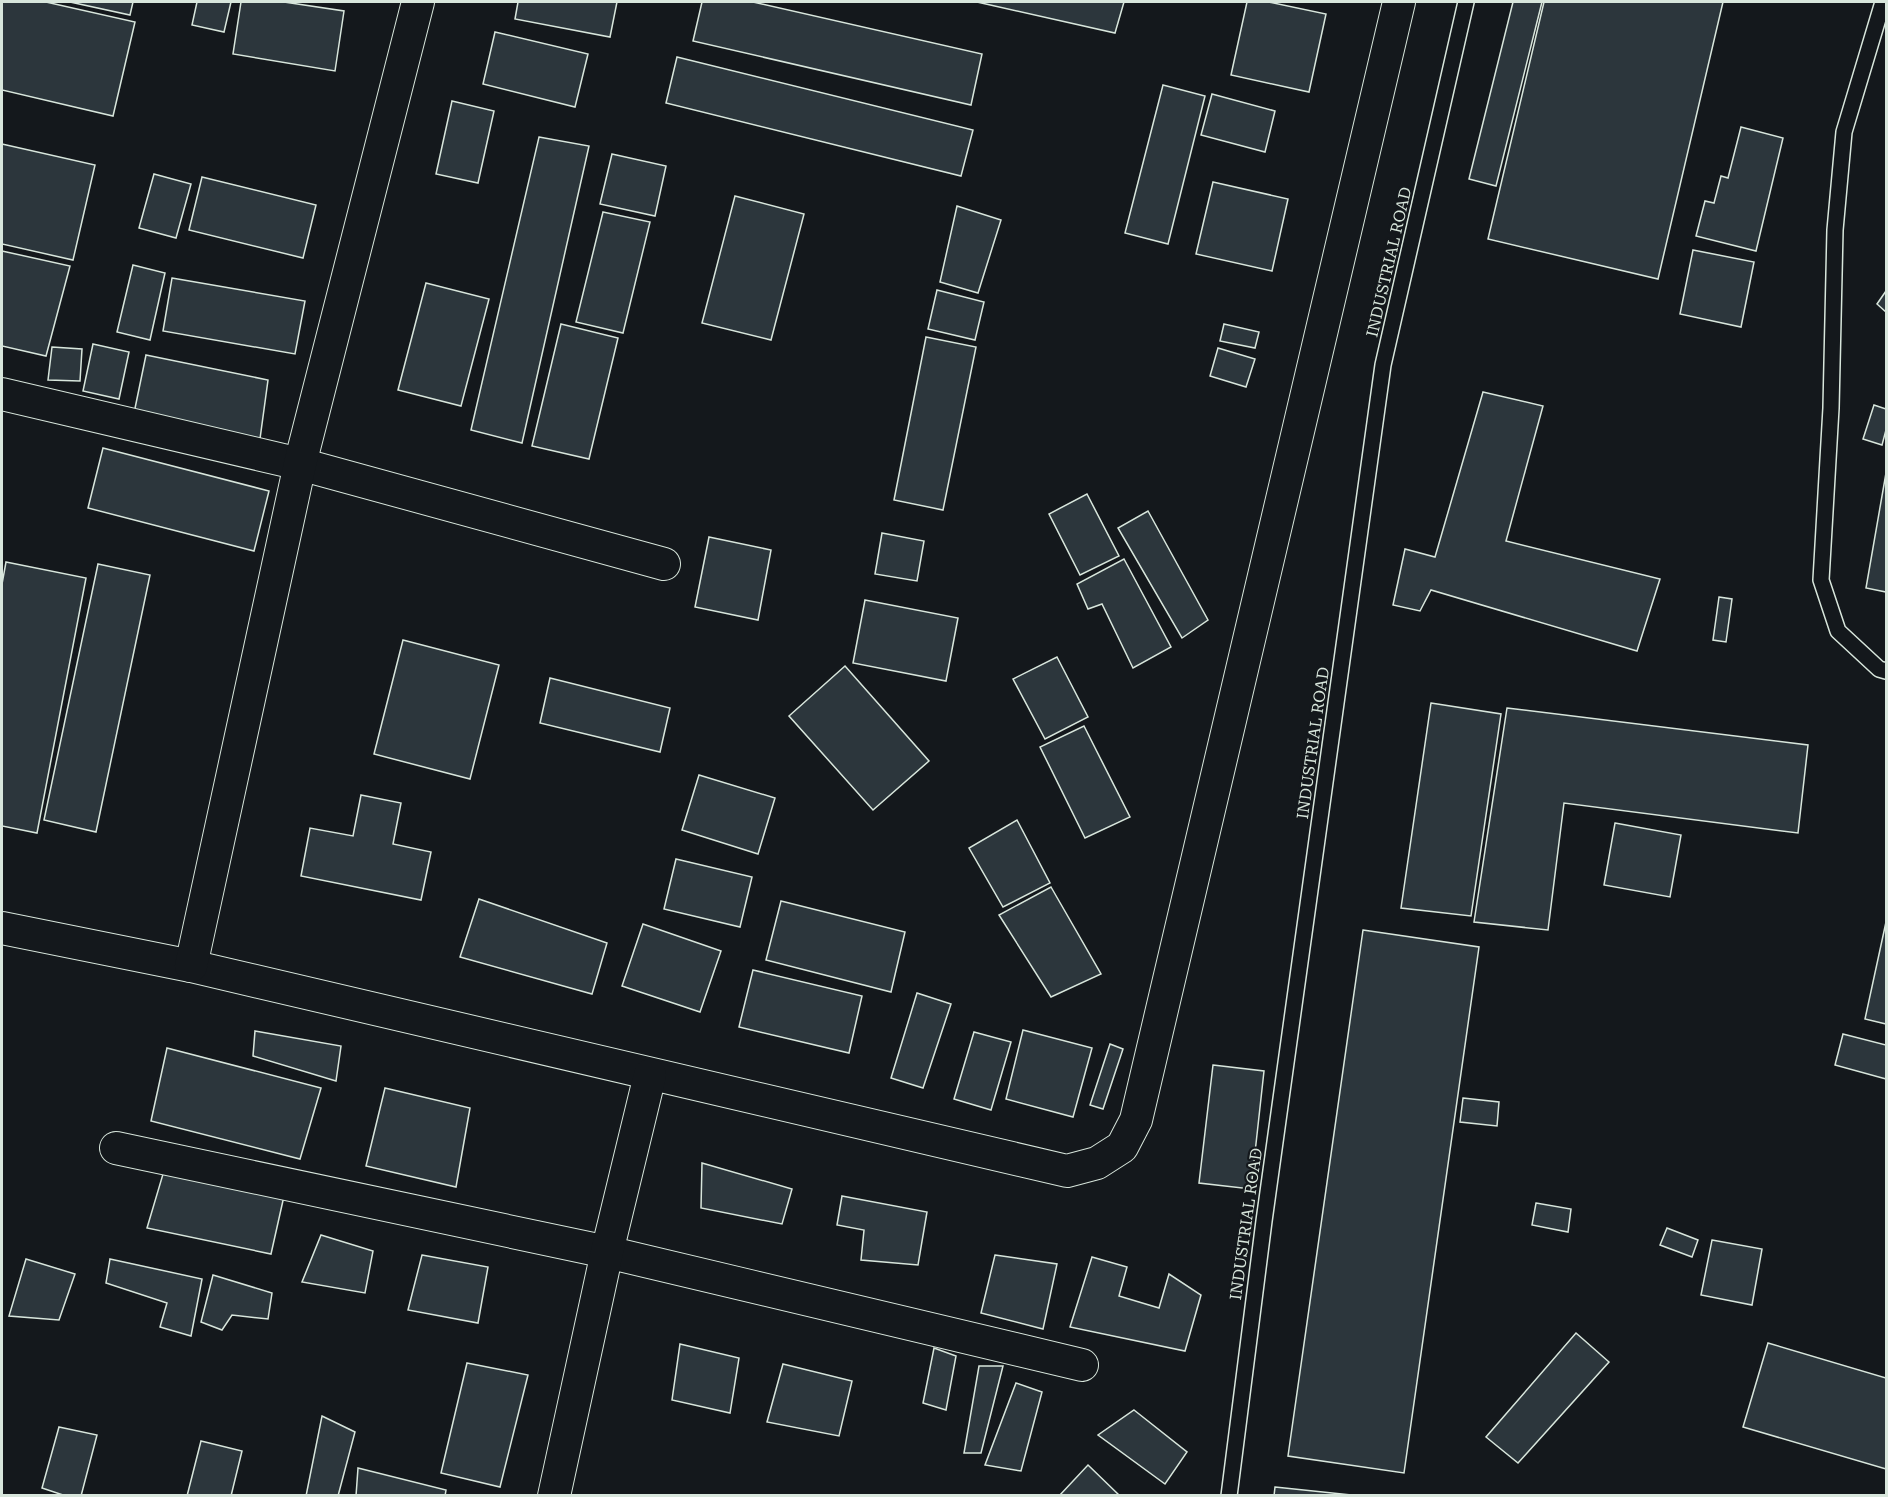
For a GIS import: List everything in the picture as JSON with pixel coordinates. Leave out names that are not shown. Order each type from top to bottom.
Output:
[{"type":"street","points":[[191,966],[300,464],[418,2]]},
{"type":"street","points":[[2,928],[191,966],[1067,1171],[1097,1162],[1122,1147],[1136,1120],[1139,1108],[1399,2]]},
{"type":"street","points":[[2,394],[300,464],[664,564]]},
{"type":"street","points":[[554,1496],[607,1252],[650,1075]]},
{"type":"street","points":[[116,1148],[607,1252],[1082,1365]]},
{"type":"lane","name":"INDUSTRIAL ROAD","points":[[1229,1496],[1264,1221],[1383,365],[1466,2]]},
{"type":"lane","points":[[1883,2],[1844,132],[1835,230],[1831,408],[1821,580],[1838,632],[1879,669],[1887,671]]},
{"type":"building","points":[[2,2],[46,2],[135,22],[113,116],[2,90]]},
{"type":"building","points":[[70,2],[133,2],[130,15]]},
{"type":"building","points":[[197,2],[231,2],[224,32],[192,25]]},
{"type":"building","points":[[241,2],[284,2],[344,11],[335,71],[233,54]]},
{"type":"building","points":[[518,2],[617,2],[610,37],[515,19]]},
{"type":"building","points":[[702,2],[753,2],[982,54],[971,105],[693,41]]},
{"type":"building","points":[[977,2],[1124,2],[1115,33]]},
{"type":"building","points":[[1247,2],[1269,2],[1326,14],[1309,92],[1231,75]]},
{"type":"building","points":[[1513,2],[1542,2],[1496,186],[1469,179]]},
{"type":"building","points":[[1544,2],[1723,2],[1658,279],[1488,239]]},
{"type":"building","points":[[495,32],[588,54],[575,107],[483,84]]},
{"type":"building","points":[[677,57],[973,130],[961,176],[666,103]]},
{"type":"building","points":[[1163,85],[1205,96],[1168,244],[1125,233]]},
{"type":"building","points":[[1212,94],[1275,111],[1265,152],[1201,135]]},
{"type":"building","points":[[452,101],[494,111],[478,183],[436,174]]},
{"type":"building","points":[[1741,127],[1783,138],[1756,251],[1696,236],[1705,201],[1714,203],[1721,176],[1728,178]]},
{"type":"building","points":[[539,137],[589,146],[522,443],[471,430]]},
{"type":"building","points":[[2,144],[95,165],[73,260],[2,244]]},
{"type":"building","points":[[612,154],[666,166],[655,216],[600,204]]},
{"type":"building","points":[[154,174],[191,184],[176,238],[139,228]]},
{"type":"building","points":[[202,177],[316,205],[303,258],[189,230]]},
{"type":"building","points":[[1213,182],[1288,199],[1272,271],[1196,254]]},
{"type":"building","points":[[735,196],[804,214],[771,340],[702,323]]},
{"type":"building","points":[[957,206],[1001,220],[978,293],[940,282]]},
{"type":"building","points":[[603,212],[650,222],[623,333],[576,322]]},
{"type":"building","points":[[1693,250],[1754,262],[1741,327],[1680,314]]},
{"type":"building","points":[[2,251],[70,266],[46,356],[2,346]]},
{"type":"building","points":[[133,265],[165,273],[150,340],[117,332]]},
{"type":"building","points":[[172,278],[305,301],[295,354],[163,331]]},
{"type":"building","points":[[426,283],[489,299],[461,406],[398,390]]},
{"type":"building","points":[[937,290],[984,302],[975,340],[928,329]]},
{"type":"building","points":[[1886,291],[1886,312],[1877,304]]},
{"type":"building","points":[[561,324],[618,338],[589,459],[532,446]]},
{"type":"building","points":[[1224,324],[1259,332],[1255,348],[1220,341]]},
{"type":"building","points":[[926,337],[976,347],[943,510],[894,500]]},
{"type":"building","points":[[93,344],[129,352],[119,399],[83,391]]},
{"type":"building","points":[[52,347],[82,349],[80,381],[48,380]]},
{"type":"building","points":[[1218,348],[1255,359],[1246,387],[1210,376]]},
{"type":"building","points":[[146,355],[268,380],[259,446],[133,418]]},
{"type":"building","points":[[1483,392],[1543,406],[1506,541],[1660,579],[1637,651],[1431,590],[1420,611],[1393,605],[1405,549],[1435,557]]},
{"type":"building","points":[[1874,405],[1886,409],[1886,430],[1882,445],[1863,439]]},
{"type":"building","points":[[103,448],[269,491],[254,551],[88,508]]},
{"type":"building","points":[[1886,473],[1886,592],[1866,588]]},
{"type":"building","points":[[1087,494],[1119,556],[1080,575],[1049,514]]},
{"type":"building","points":[[1148,511],[1208,620],[1182,638],[1118,528]]},
{"type":"building","points":[[882,533],[924,541],[917,581],[875,574]]},
{"type":"building","points":[[709,537],[771,550],[758,620],[695,607]]},
{"type":"building","points":[[1124,559],[1171,647],[1133,668],[1102,604],[1088,609],[1077,584]]},
{"type":"building","points":[[6,562],[86,578],[37,833],[2,826],[2,584]]},
{"type":"building","points":[[98,564],[150,575],[96,832],[44,820]]},
{"type":"building","points":[[1719,597],[1732,599],[1726,642],[1713,640]]},
{"type":"building","points":[[865,600],[958,618],[946,681],[853,663]]},
{"type":"building","points":[[403,640],[499,665],[470,779],[374,754]]},
{"type":"building","points":[[1057,657],[1088,717],[1045,739],[1013,679]]},
{"type":"building","points":[[845,666],[929,761],[873,810],[789,716]]},
{"type":"building","points":[[550,678],[670,708],[660,752],[540,723]]},
{"type":"building","points":[[1431,703],[1501,714],[1471,916],[1401,908]]},
{"type":"building","points":[[1507,708],[1808,745],[1798,833],[1564,803],[1548,930],[1474,922]]},
{"type":"building","points":[[1084,726],[1130,817],[1085,838],[1040,747]]},
{"type":"building","points":[[699,775],[775,798],[758,854],[682,830]]},
{"type":"building","points":[[361,795],[401,803],[393,844],[431,852],[421,900],[301,876],[310,828],[353,836]]},
{"type":"building","points":[[1017,820],[1050,883],[1003,907],[969,848]]},
{"type":"building","points":[[1615,823],[1681,835],[1670,897],[1604,885]]},
{"type":"building","points":[[676,859],[752,877],[740,927],[664,909]]},
{"type":"building","points":[[1051,887],[1101,974],[1051,997],[999,915]]},
{"type":"building","points":[[479,899],[607,943],[592,994],[460,957]]},
{"type":"building","points":[[781,901],[905,932],[891,992],[766,960]]},
{"type":"building","points":[[1886,922],[1886,1024],[1865,1019]]},
{"type":"building","points":[[643,924],[721,951],[700,1012],[622,986]]},
{"type":"building","points":[[1363,930],[1479,947],[1404,1473],[1288,1456]]},
{"type":"building","points":[[753,970],[862,996],[849,1053],[739,1027]]},
{"type":"building","points":[[917,993],[951,1004],[923,1088],[891,1078]]},
{"type":"building","points":[[1023,1030],[1092,1048],[1073,1117],[1006,1099]]},
{"type":"building","points":[[255,1031],[341,1046],[336,1081],[253,1056]]},
{"type":"building","points":[[974,1032],[1011,1042],[991,1110],[954,1099]]},
{"type":"building","points":[[1843,1034],[1886,1045],[1886,1079],[1835,1065]]},
{"type":"building","points":[[1110,1044],[1123,1049],[1103,1109],[1090,1105]]},
{"type":"building","points":[[167,1048],[321,1088],[300,1159],[151,1121]]},
{"type":"building","points":[[1213,1065],[1264,1071],[1251,1189],[1199,1183]]},
{"type":"building","points":[[385,1088],[470,1108],[456,1187],[366,1166]]},
{"type":"building","points":[[1463,1098],[1499,1102],[1497,1126],[1460,1122]]},
{"type":"building","points":[[702,1163],[792,1189],[782,1224],[701,1208]]},
{"type":"building","points":[[163,1174],[284,1196],[271,1254],[147,1228]]},
{"type":"building","points":[[842,1196],[927,1212],[918,1265],[861,1260],[864,1230],[837,1225]]},
{"type":"building","points":[[1536,1203],[1571,1209],[1568,1232],[1532,1225]]},
{"type":"building","points":[[1667,1228],[1698,1240],[1692,1257],[1660,1245]]},
{"type":"building","points":[[321,1235],[373,1251],[365,1293],[302,1282]]},
{"type":"building","points":[[1712,1240],[1762,1249],[1752,1305],[1701,1295]]},
{"type":"building","points":[[422,1255],[488,1267],[478,1323],[408,1310]]},
{"type":"building","points":[[995,1255],[1057,1264],[1043,1329],[981,1313]]},
{"type":"building","points":[[1092,1257],[1127,1267],[1119,1296],[1159,1308],[1169,1274],[1201,1295],[1185,1351],[1070,1327]]},
{"type":"building","points":[[26,1259],[75,1274],[59,1320],[9,1316]]},
{"type":"building","points":[[110,1259],[202,1279],[191,1336],[160,1327],[167,1303],[106,1283]]},
{"type":"building","points":[[213,1275],[272,1293],[268,1319],[232,1315],[222,1330],[201,1322]]},
{"type":"building","points":[[1576,1333],[1609,1362],[1518,1463],[1486,1437]]},
{"type":"building","points":[[1768,1343],[1886,1378],[1886,1469],[1743,1427]]},
{"type":"building","points":[[680,1344],[739,1358],[730,1413],[672,1400]]},
{"type":"building","points":[[934,1348],[956,1356],[946,1410],[923,1403]]},
{"type":"building","points":[[467,1363],[528,1375],[500,1487],[441,1473]]},
{"type":"building","points":[[783,1364],[852,1381],[839,1436],[767,1422]]},
{"type":"building","points":[[979,1366],[1003,1366],[981,1453],[964,1453]]},
{"type":"building","points":[[1016,1383],[1042,1392],[1021,1471],[985,1465]]},
{"type":"building","points":[[1134,1410],[1187,1452],[1165,1484],[1098,1435]]},
{"type":"building","points":[[322,1416],[355,1432],[338,1496],[306,1496]]},
{"type":"building","points":[[59,1427],[97,1435],[81,1496],[66,1496],[42,1488]]},
{"type":"building","points":[[201,1441],[242,1451],[231,1496],[187,1496]]},
{"type":"building","points":[[1088,1465],[1120,1496],[1059,1496]]},
{"type":"building","points":[[358,1468],[446,1490],[445,1496],[356,1496]]},
{"type":"building","points":[[1275,1487],[1361,1496],[1274,1496]]}]
